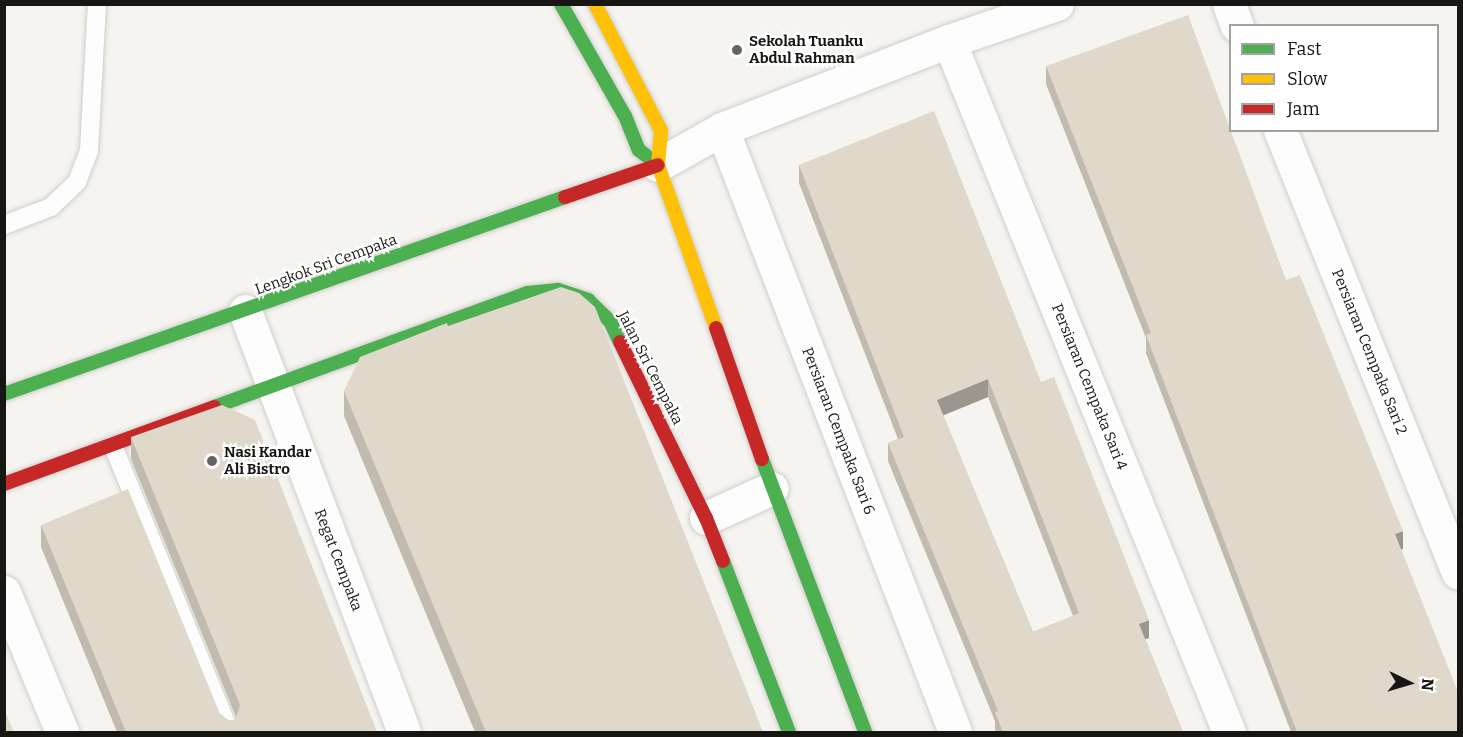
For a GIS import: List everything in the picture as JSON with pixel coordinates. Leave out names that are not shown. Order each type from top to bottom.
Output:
[{"type":"street","points":[[561,4],[625,116],[639,150],[658,165]]},
{"type":"street","points":[[595,4],[661,131],[658,165],[772,488],[865,732]]},
{"type":"street","points":[[658,165],[722,129],[949,41],[1057,4]]},
{"type":"street","points":[[1229,4],[1236,24]]},
{"type":"street","name":"Persiaran Cempaka Sari 4","points":[[949,41],[1229,732]]},
{"type":"street","name":"Persiaran Cempaka Sari 6","points":[[722,129],[955,732]]},
{"type":"street","name":"Persiaran Cempaka Sari 2","points":[[1281,132],[1458,573]]},
{"type":"street","name":"Lengkok Sri Cempaka","points":[[4,394],[658,165]]},
{"type":"street","name":"Jalan Sri Cempaka","points":[[4,484],[272,388],[528,292],[558,290],[588,300],[610,321],[706,518],[785,731]]},
{"type":"street","name":"Regat Cempaka","points":[[245,311],[272,388],[404,732]]},
{"type":"street","points":[[706,518],[772,488]]},
{"type":"street","points":[[4,592],[62,732]]},
{"type":"lane","points":[[4,225],[51,207],[77,182],[89,151],[97,4]]},
{"type":"lane","points":[[113,446],[230,732]]},
{"type":"building","points":[[1188,15],[1229,126],[1229,132],[1231,132],[1286,280],[1300,275],[1403,531],[1395,534],[1458,692],[1458,732],[1297,732],[1146,335],[1151,333],[1046,66]]},
{"type":"building","points":[[934,111],[1041,382],[1054,377],[1149,620],[1139,624],[1183,732],[1003,732],[995,712],[998,711],[888,443],[904,437],[799,165]],"holes":[[[988,379],[1079,613],[1033,632],[937,400]]]},
{"type":"building","points":[[561,287],[579,293],[595,307],[763,732],[486,732],[344,391],[360,357],[447,323],[448,326]]},
{"type":"building","points":[[222,405],[255,420],[377,732],[126,732],[41,525],[128,489],[220,714],[228,720],[235,720],[240,705],[131,437]]},
{"type":"building","points":[[4,709],[14,732],[4,732]]},
{"type":"traffic: fast","points":[[561,4],[625,116],[639,150],[658,165]]},
{"type":"traffic: fast","points":[[4,394],[565,197]]},
{"type":"traffic: fast","points":[[214,407],[528,293],[558,290],[588,300],[610,321],[620,342]]},
{"type":"traffic: fast","points":[[762,459],[865,732]]},
{"type":"traffic: fast","points":[[723,561],[789,732]]},
{"type":"traffic: slow","points":[[595,4],[661,131],[658,165],[716,328]]},
{"type":"traffic: jam","points":[[565,197],[658,165]]},
{"type":"traffic: jam","points":[[716,328],[762,459]]},
{"type":"traffic: jam","points":[[620,342],[706,518],[723,561]]},
{"type":"traffic: jam","points":[[4,484],[214,407]]},
{"type":"place","name":"Sekolah Tuanku Abdul Rahman","points":[[737,50]]},
{"type":"place","name":"Nasi Kandar Ali Bistro","points":[[212,461]]}]
